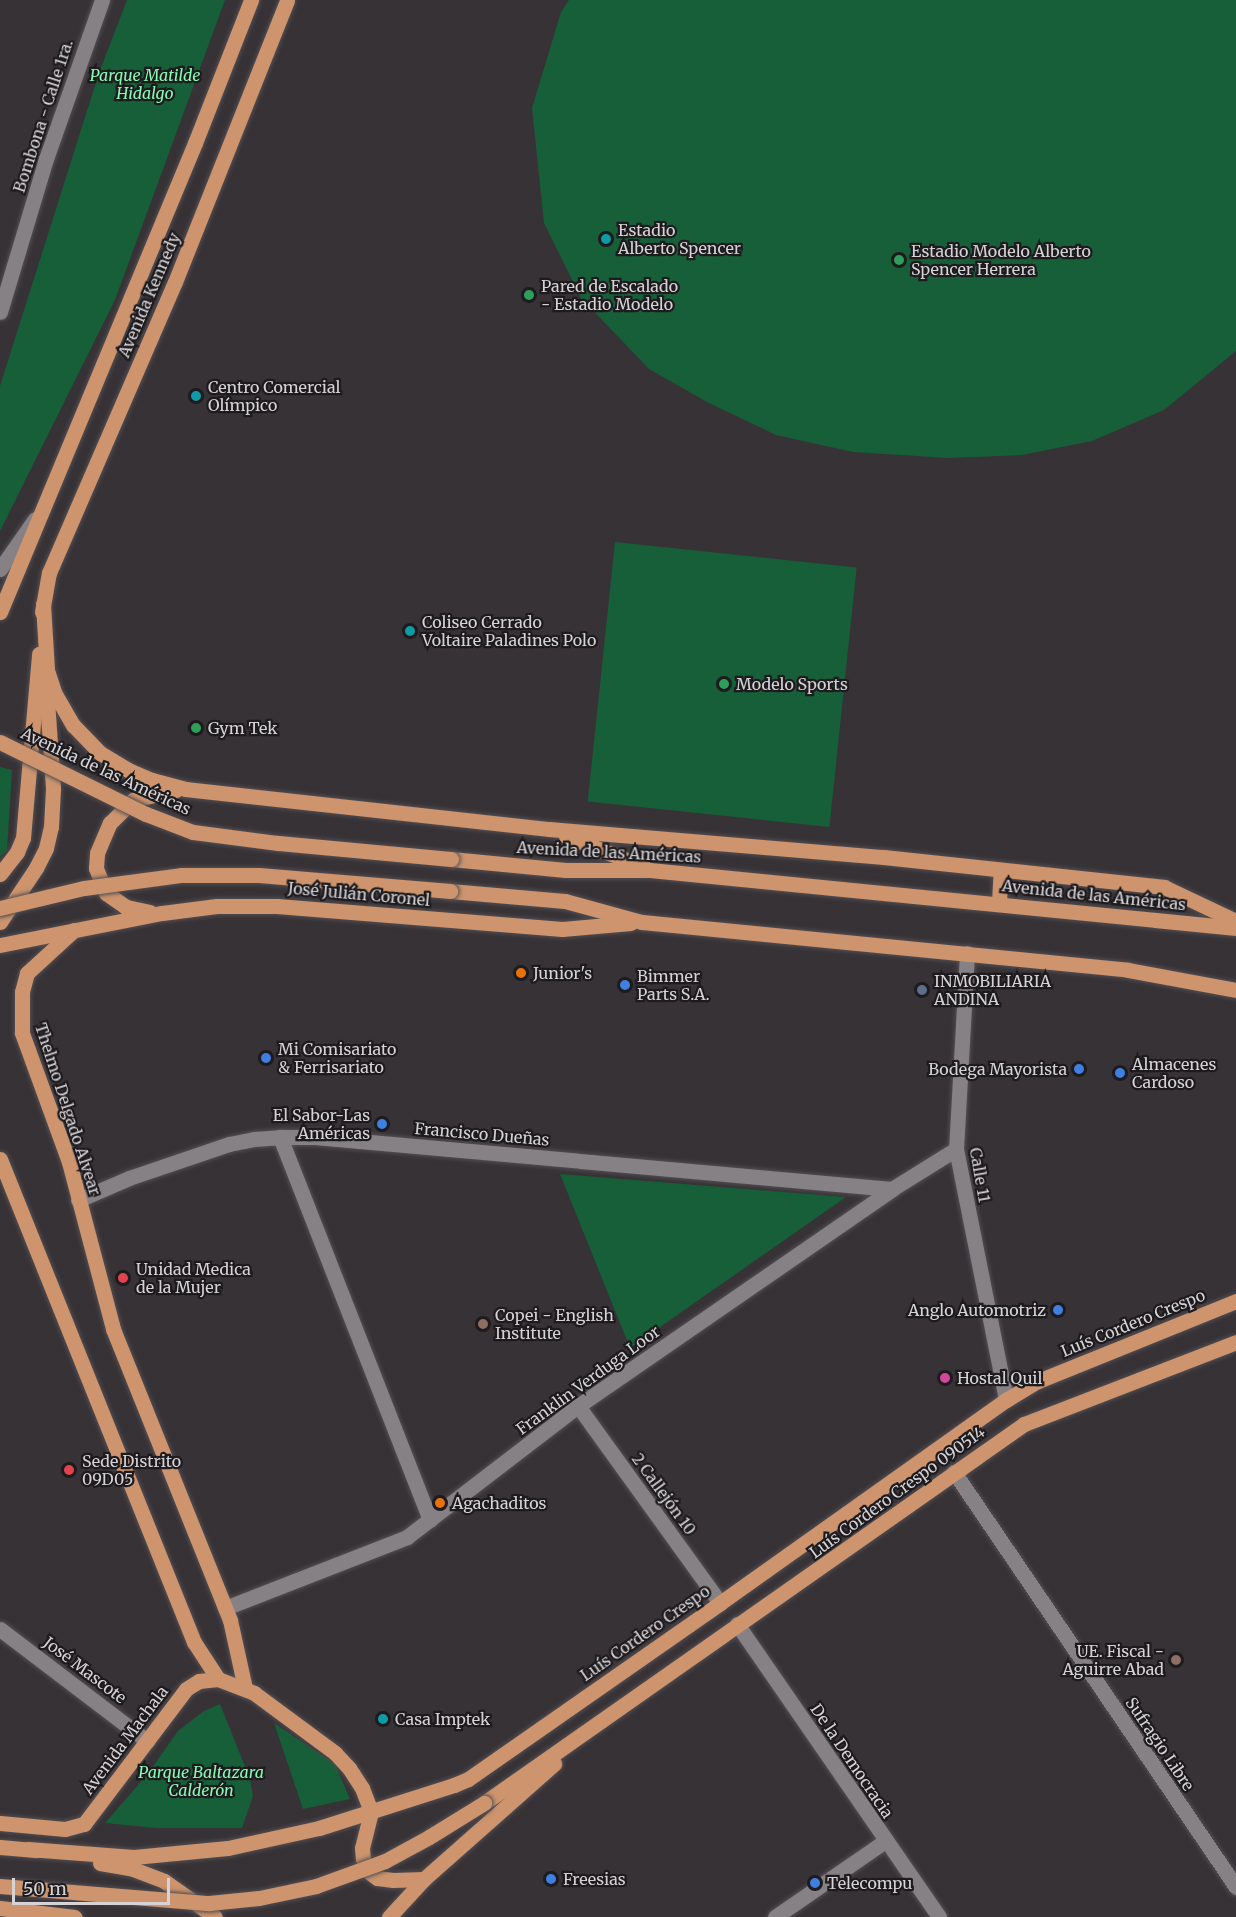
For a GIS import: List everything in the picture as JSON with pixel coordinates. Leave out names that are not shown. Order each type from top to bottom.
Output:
[{"type":"main road","name":"Avenida Kennedy","points":[[0,612],[195,143],[251,0]]},
{"type":"main road","name":"Avenida Kennedy","points":[[43,604],[50,573],[175,282],[287,0]]},
{"type":"main road","points":[[0,922],[36,868],[46,848],[51,827],[53,788],[43,604]]},
{"type":"main road","points":[[0,874],[17,852],[23,838],[43,604]]},
{"type":"main road","points":[[44,640],[47,670],[55,694],[72,725],[84,738],[100,753],[128,770],[186,789]]},
{"type":"main road","name":"Avenida de las Américas","points":[[0,742],[146,814],[193,832],[278,843],[566,870],[650,870],[1236,928]]},
{"type":"main road","points":[[162,913],[126,907],[106,893],[96,868],[97,853],[110,823],[133,800],[164,790],[186,789]]},
{"type":"main road","name":"Avenida de las Américas","points":[[186,789],[549,829],[1164,887],[1236,921]]},
{"type":"main road","points":[[549,829],[650,870]]},
{"type":"main road","points":[[999,903],[1002,870]]},
{"type":"main road","points":[[0,908],[84,888],[182,875],[259,875],[565,901],[642,922],[1128,970],[1236,990]]},
{"type":"main road","name":"José Julián Coronel","points":[[0,945],[162,913],[247,905],[562,929],[642,922]]},
{"type":"main road","name":"Thelmo Delgado Alvear","points":[[74,930],[27,974],[20,1014],[27,1051],[69,1162],[113,1329],[225,1608],[237,1645],[245,1688]]},
{"type":"main road","points":[[0,1159],[203,1660],[218,1679],[245,1688],[342,1761],[363,1788],[371,1812],[362,1848],[369,1872],[377,1878],[424,1879]]},
{"type":"main road","name":"Luís Cordero Crespo","points":[[28,1849],[134,1857],[168,1855],[264,1841],[371,1812],[468,1779],[1006,1400],[1038,1381],[1236,1301]]},
{"type":"main road","name":"Luís Cordero Crespo 090514","points":[[605,1720],[737,1624],[814,1573],[1024,1424],[1236,1342]]},
{"type":"main road","name":"Avenida Machala","points":[[0,1823],[65,1829],[84,1824],[186,1689],[199,1681],[218,1679]]},
{"type":"main road","points":[[0,1886],[209,1902],[259,1898],[316,1886],[385,1861],[429,1838],[605,1720]]},
{"type":"main road","points":[[389,1917],[424,1879],[605,1720]]},
{"type":"main road","points":[[0,1846],[28,1849],[149,1874],[164,1881],[215,1917]]},
{"type":"main road","points":[[0,1908],[74,1917]]},
{"type":"street","name":"Bombona - Calle 1ra.","points":[[0,312],[46,159],[102,0]]},
{"type":"street","points":[[0,569],[42,509]]},
{"type":"street","name":"Calle 11","points":[[967,953],[956,1149],[1006,1400]]},
{"type":"street","points":[[280,1137],[430,1521]]},
{"type":"street","name":"Francisco Dueñas","points":[[78,1200],[129,1178],[229,1144],[254,1138],[280,1137],[315,1137],[892,1190]]},
{"type":"street","name":"Franklin Verduga Loor","points":[[225,1608],[407,1536],[430,1521],[578,1406],[892,1190],[956,1149]]},
{"type":"street","name":"2 Callejón 10","points":[[578,1406],[720,1603]]},
{"type":"street","name":"Sufragio Libre","points":[[954,1472],[1236,1887]]},
{"type":"street","name":"De la Democracia","points":[[737,1624],[939,1917]]},
{"type":"street","name":"José Mascote","points":[[0,1629],[147,1741]]},
{"type":"street","points":[[775,1917],[885,1841]]},
{"type":"green space","name":"Parque Matilde Hidalgo","points":[[127,0],[225,0],[115,300],[0,531],[0,386],[99,73]]},
{"type":"green space","name":"Estadio Modelo Alberto Spencer Herrera","points":[[569,0],[1236,0],[1236,351],[1164,410],[1092,441],[1022,455],[949,458],[853,452],[776,435],[707,402],[649,369],[581,298],[544,223],[532,108],[561,12]]},
{"type":"green space","name":"Modelo Sports","points":[[615,542],[857,567],[829,827],[588,802]]},
{"type":"green space","points":[[0,767],[12,770],[7,850],[0,857]]},
{"type":"green space","points":[[560,1174],[846,1197],[630,1348]]},
{"type":"green space","name":"Parque Baltazara Calderón","points":[[220,1704],[250,1779],[253,1796],[242,1828],[156,1828],[105,1823],[147,1775],[178,1731],[204,1711]]},
{"type":"green space","points":[[274,1723],[335,1764],[350,1799],[303,1809]]},
{"type":"place","name":"Estadio Alberto Spencer","points":[[606,239]]},
{"type":"place","name":"Estadio Modelo Alberto Spencer Herrera","points":[[899,260]]},
{"type":"place","name":"Pared de Escalado - Estadio Modelo","points":[[529,295]]},
{"type":"place","name":"Centro Comercial Olímpico","points":[[196,396]]},
{"type":"place","name":"Coliseo Cerrado Voltaire Paladines Polo","points":[[410,631]]},
{"type":"place","name":"Modelo Sports","points":[[724,684]]},
{"type":"place","name":"Gym Tek","points":[[196,728]]},
{"type":"place","name":"Junior's","points":[[521,973]]},
{"type":"place","name":"Bimmer Parts S.A.","points":[[625,985]]},
{"type":"place","name":"INMOBILIARIA ANDINA","points":[[922,990]]},
{"type":"place","name":"Mi Comisariato & Ferrisariato","points":[[266,1058]]},
{"type":"place","name":"Bodega Mayorista","points":[[1079,1069]]},
{"type":"place","name":"Almacenes Cardoso","points":[[1120,1073]]},
{"type":"place","name":"El Sabor-Las Américas","points":[[382,1124]]},
{"type":"place","name":"Unidad Medica de la Mujer","points":[[123,1278]]},
{"type":"place","name":"Anglo Automotriz","points":[[1058,1310]]},
{"type":"place","name":"Copei - English Institute","points":[[483,1324]]},
{"type":"place","name":"Hostal Quil","points":[[945,1378]]},
{"type":"place","name":"Sede Distrito 09D05","points":[[69,1470]]},
{"type":"place","name":"Agachaditos","points":[[440,1503]]},
{"type":"place","name":"UE. Fiscal - Aguirre Abad","points":[[1176,1660]]},
{"type":"place","name":"Casa Imptek","points":[[383,1719]]},
{"type":"place","name":"Freesias","points":[[551,1879]]},
{"type":"place","name":"Telecompu","points":[[815,1883]]}]
